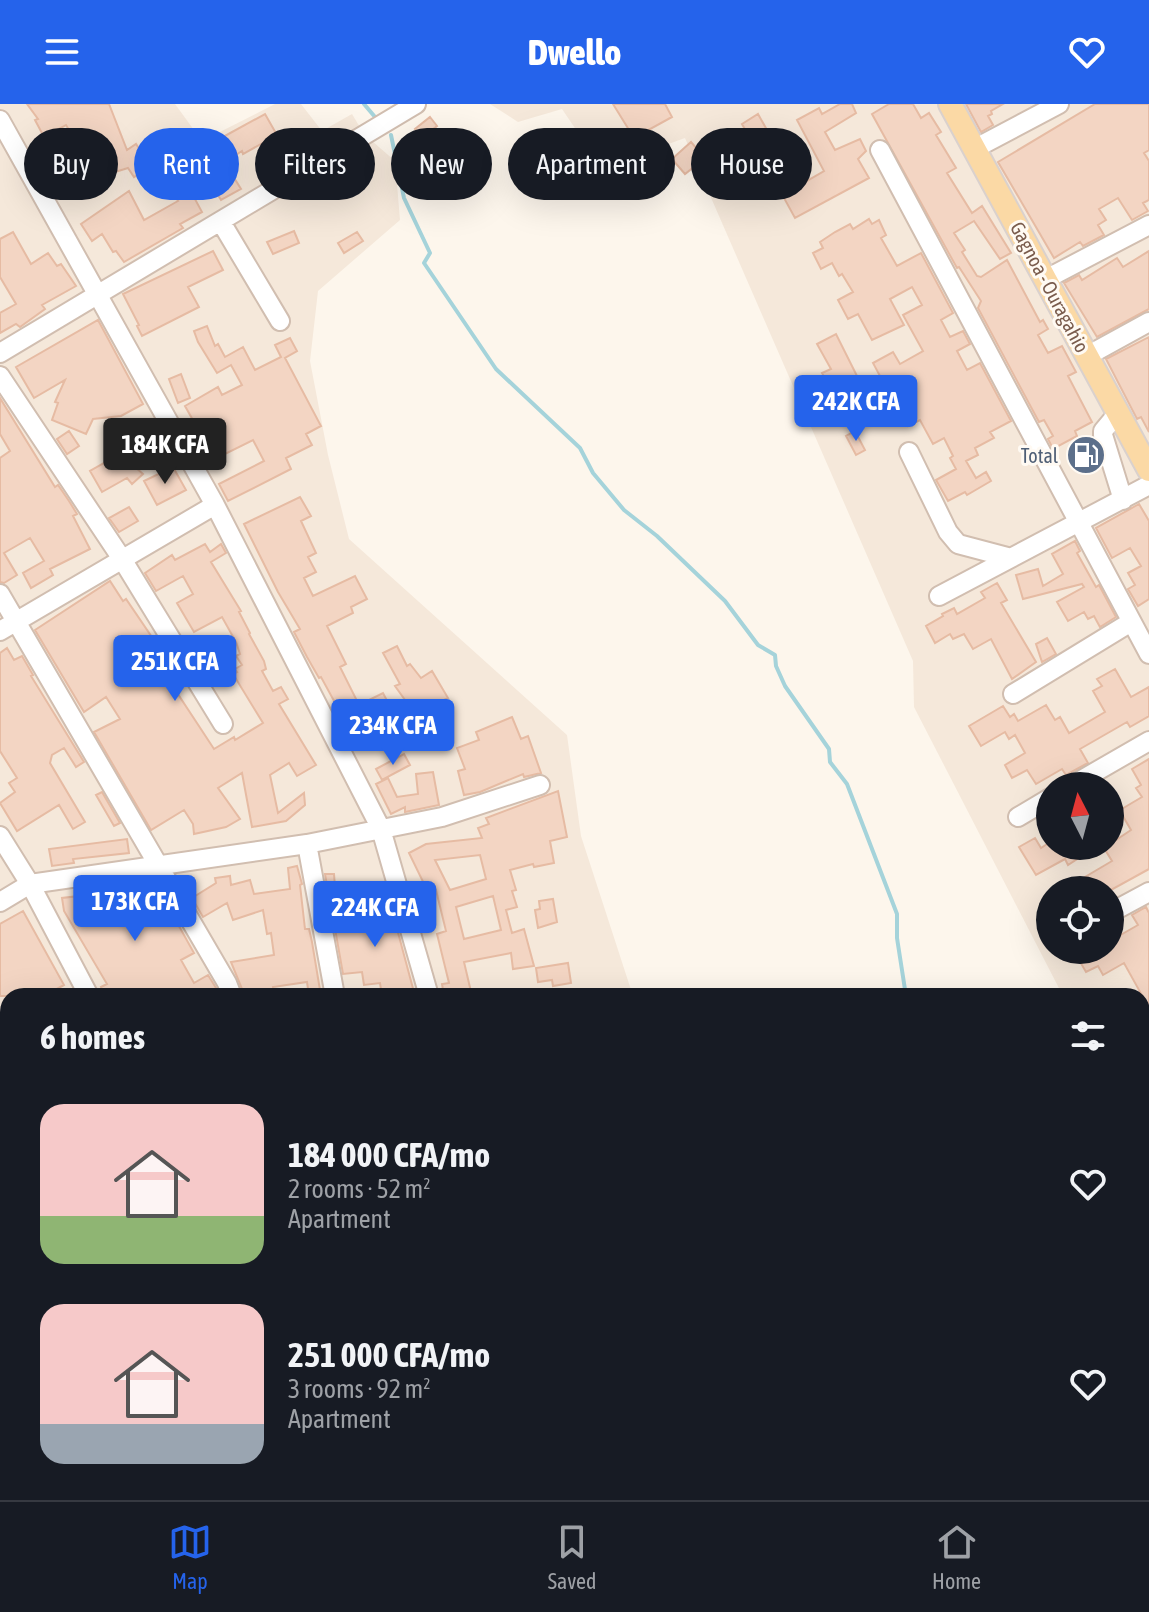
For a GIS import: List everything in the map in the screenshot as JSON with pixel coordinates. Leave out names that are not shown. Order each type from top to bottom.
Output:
[{"type":"main road","name":"Gagnoa - Ouragahio","points":[[950,104],[1145,459]]},
{"type":"street","points":[[0,353],[416,104]]},
{"type":"street","points":[[974,149],[1059,104]]},
{"type":"street","points":[[0,120],[215,505],[381,829],[427,988]]},
{"type":"street","points":[[880,150],[1149,654]]},
{"type":"street","points":[[221,222],[280,321]]},
{"type":"street","points":[[1046,279],[1149,225]]},
{"type":"street","points":[[1087,356],[1149,322]]},
{"type":"street","points":[[0,376],[122,559],[223,724]]},
{"type":"street","points":[[1118,413],[1103,431],[1109,461],[1123,500]]},
{"type":"street","points":[[909,452],[948,532],[958,544],[1011,558]]},
{"type":"street","points":[[1109,461],[1145,459]]},
{"type":"street","points":[[939,596],[1149,485]]},
{"type":"street","points":[[8,626],[215,505]]},
{"type":"street","points":[[0,594],[8,626],[159,865],[229,988]]},
{"type":"street","points":[[1013,694],[1131,622]]},
{"type":"street","points":[[1095,772],[1149,741]]},
{"type":"street","points":[[0,902],[30,884],[307,844],[442,817],[540,785]]},
{"type":"street","points":[[1018,817],[1036,806]]},
{"type":"street","points":[[0,836],[30,884],[79,988]]},
{"type":"street","points":[[307,844],[334,988]]},
{"type":"street","points":[[1124,905],[1149,892]]},
{"type":"shaded area","points":[[0,104],[175,104],[193,128],[134,128],[134,200],[239,200],[239,128],[228,128],[275,104],[301,104],[320,128],[255,128],[255,200],[375,200],[375,144],[391,158],[391,200],[398,200],[400,220],[318,291],[310,361],[328,455],[349,539],[567,735],[581,836],[630,988],[0,988]]},
{"type":"shaded area","points":[[490,104],[1149,104],[1149,988],[1059,988],[1047,964],[1124,964],[1124,876],[1036,876],[1036,944],[914,707],[913,661],[712,200],[812,200],[812,128],[691,128],[691,152],[685,138],[675,142],[675,128],[575,128],[562,109],[518,122]]},
{"type":"shaded area","points":[[352,114],[360,128],[327,128]]},
{"type":"building","points":[[27,104],[109,104],[127,150],[134,145],[134,177],[128,168],[118,171],[118,128],[68,128],[66,125],[39,128],[35,120],[38,119]]},
{"type":"building","points":[[613,104],[665,104],[672,117],[652,128],[628,128]]},
{"type":"building","points":[[840,104],[852,104],[856,113],[825,132],[835,150],[860,139],[866,151],[858,159],[869,178],[795,218],[785,200],[812,200],[812,178],[824,171],[812,148],[812,128],[801,128],[797,120],[819,108],[822,114]]},
{"type":"building","points":[[889,104],[913,104],[921,118],[929,113],[941,132],[936,135],[956,168],[947,173],[972,213],[982,206],[1011,253],[1000,259],[974,221],[954,233],[965,250],[962,252],[977,276],[981,277],[1007,260],[1040,322],[1043,320],[1048,329],[1038,335],[1048,353],[1062,346],[1076,372],[1068,376],[1092,422],[1075,431],[1077,436],[1053,449],[1048,439],[1053,436],[1044,420],[1039,422],[978,308],[981,301],[957,268],[872,114]]},
{"type":"building","points":[[966,104],[1003,104],[988,116],[993,125],[981,132]]},
{"type":"building","points":[[1095,104],[1149,104],[1149,150],[1144,153],[1149,161],[1149,200],[1143,203],[1148,211],[1132,220],[1118,198],[1099,209],[1106,220],[1098,225],[1104,235],[1083,246],[1080,242],[1054,258],[998,162]]},
{"type":"building","points":[[265,114],[273,128],[255,128],[255,147],[243,154],[242,151],[239,153],[239,128]]},
{"type":"building","points":[[758,114],[766,128],[744,128],[742,124]]},
{"type":"building","points":[[430,117],[437,126],[434,128],[416,128]]},
{"type":"building","points":[[691,142],[691,169],[685,174],[675,162],[675,156]]},
{"type":"building","points":[[129,191],[144,220],[178,201],[196,200],[202,212],[180,224],[183,228],[124,262],[116,251],[113,252],[102,234],[92,241],[81,224]]},
{"type":"building","points":[[869,219],[872,224],[879,220],[886,235],[881,238],[897,266],[921,253],[953,313],[941,320],[950,337],[963,331],[970,344],[957,351],[967,370],[980,363],[1011,421],[990,432],[994,438],[975,448],[978,455],[966,461],[976,478],[986,472],[991,481],[967,495],[965,492],[948,501],[936,480],[956,469],[944,438],[933,444],[920,420],[908,426],[894,401],[856,420],[840,391],[834,394],[822,373],[831,369],[817,344],[836,334],[862,386],[880,376],[873,363],[893,352],[900,364],[923,351],[903,315],[922,305],[912,287],[890,299],[904,325],[872,340],[858,314],[848,319],[838,300],[853,292],[842,274],[839,276],[832,263],[821,269],[813,253],[823,248],[820,242],[835,232],[850,224],[853,229]]},
{"type":"building","points":[[294,231],[299,243],[273,254],[267,242]]},
{"type":"building","points":[[13,232],[31,264],[48,253],[57,266],[61,264],[76,286],[42,305],[45,309],[20,327],[16,324],[0,333],[0,313],[16,304],[0,277],[0,239]]},
{"type":"building","points":[[357,232],[363,241],[344,253],[338,243]]},
{"type":"building","points":[[213,251],[223,270],[188,287],[199,307],[142,336],[123,294]]},
{"type":"building","points":[[1149,251],[1149,309],[1097,337],[1064,283],[1079,275],[1082,280],[1117,258],[1123,267]]},
{"type":"building","points":[[98,320],[143,404],[121,416],[93,419],[86,434],[52,420],[58,403],[55,402],[65,380],[34,398],[16,367]]},
{"type":"building","points":[[207,326],[215,346],[218,344],[225,357],[243,347],[255,370],[281,357],[275,345],[290,338],[297,351],[285,358],[321,426],[306,434],[312,445],[286,458],[291,469],[228,501],[219,484],[264,461],[253,440],[215,459],[185,406],[218,387],[222,395],[242,385],[231,365],[217,373],[198,342],[194,331]]},
{"type":"building","points":[[1149,337],[1149,432],[1141,417],[1137,419],[1106,359]]},
{"type":"building","points":[[181,374],[190,398],[178,403],[169,379]]},
{"type":"building","points":[[0,398],[55,487],[58,485],[77,514],[73,516],[90,549],[50,569],[53,575],[31,588],[23,573],[44,561],[30,538],[4,553],[17,575],[4,583],[0,582],[0,458],[10,451],[0,434]]},
{"type":"building","points":[[69,431],[79,446],[67,454],[57,439]]},
{"type":"building","points":[[855,431],[865,450],[856,455],[846,436]]},
{"type":"building","points":[[120,454],[143,474],[132,484],[127,478],[102,492],[90,471]]},
{"type":"building","points":[[173,467],[186,490],[157,505],[144,481]]},
{"type":"building","points":[[300,497],[311,516],[301,521],[316,553],[308,557],[316,572],[304,578],[313,596],[355,576],[367,599],[351,607],[353,613],[327,626],[346,664],[340,667],[359,705],[383,693],[402,729],[366,748],[344,708],[339,710],[307,657],[294,632],[300,629],[244,524]]},
{"type":"building","points":[[1139,504],[1149,521],[1149,599],[1138,606],[1128,589],[1135,585],[1128,573],[1141,566],[1130,548],[1112,558],[1096,528]]},
{"type":"building","points":[[129,507],[138,521],[119,532],[109,518]]},
{"type":"building","points":[[1075,541],[1080,551],[1077,553],[1116,617],[1100,627],[1094,616],[1088,619],[1084,612],[1068,621],[1057,602],[1084,587],[1082,584],[1023,599],[1016,575],[1038,569],[1043,586],[1063,574],[1052,554]]},
{"type":"building","points":[[205,544],[210,552],[221,544],[226,553],[211,562],[241,611],[264,661],[266,669],[262,671],[273,691],[281,687],[288,699],[279,704],[316,765],[297,776],[289,763],[270,775],[278,813],[304,793],[305,805],[286,821],[252,827],[242,773],[218,788],[240,819],[226,827],[194,834],[193,824],[184,810],[151,830],[94,732],[120,719],[106,697],[84,712],[35,630],[110,581],[123,601],[126,599],[181,680],[172,685],[214,749],[234,737],[235,740],[263,723],[233,674],[242,665],[236,656],[240,654],[236,642],[222,617],[194,632],[177,603],[193,594],[183,576],[156,591],[145,573],[172,555],[175,560]]},
{"type":"building","points":[[997,583],[1007,600],[1001,603],[1036,662],[1012,679],[991,639],[973,649],[964,634],[953,639],[950,634],[935,643],[926,626],[954,608],[957,614],[985,598],[981,592]]},
{"type":"building","points":[[1047,638],[1056,654],[1042,662],[1036,644]]},
{"type":"building","points":[[397,646],[407,666],[410,664],[421,678],[432,671],[448,698],[429,708],[426,702],[413,711],[395,686],[400,684],[383,653]]},
{"type":"building","points":[[7,648],[14,660],[22,656],[84,762],[76,767],[64,748],[52,755],[50,763],[85,822],[73,829],[59,805],[17,831],[0,803],[15,792],[9,783],[17,778],[0,751],[0,653]]},
{"type":"building","points":[[1115,669],[1131,697],[1149,687],[1149,716],[1130,727],[1127,722],[1080,749],[1088,763],[1072,772],[1062,769],[1036,772],[1036,784],[1027,770],[1012,778],[1005,765],[1025,753],[1015,735],[1009,739],[1005,732],[981,746],[969,726],[1003,706],[1010,717],[1014,714],[1018,721],[1046,705],[1055,720],[1060,717],[1069,733],[1105,712],[1093,691],[1102,686],[1097,679]]},
{"type":"building","points":[[512,717],[521,739],[528,736],[541,773],[524,777],[523,774],[480,792],[464,795],[458,771],[465,769],[457,748],[479,740],[476,732]]},
{"type":"building","points":[[404,754],[410,765],[382,780],[376,769]]},
{"type":"building","points":[[1149,759],[1149,869],[1124,883],[1124,876],[1087,876],[1111,860],[1124,860],[1124,835],[1131,830],[1124,818],[1124,808],[1142,797],[1136,788],[1141,785],[1132,769]]},
{"type":"building","points":[[433,772],[439,805],[405,812],[405,807],[391,814],[376,784],[388,778],[397,797],[418,794],[416,774]]},
{"type":"building","points":[[558,791],[567,837],[550,841],[554,863],[510,870],[517,907],[506,910],[512,933],[524,929],[534,966],[513,969],[511,953],[464,962],[470,988],[443,988],[442,984],[449,983],[437,934],[446,931],[436,890],[429,894],[409,853],[426,844],[482,838],[478,828],[489,824],[486,818]],"holes":[[[480,855],[486,879],[450,890],[435,860]],[[493,896],[501,930],[464,939],[456,907]]]},
{"type":"building","points":[[102,792],[120,823],[114,826],[96,795]]},
{"type":"building","points":[[1035,838],[1036,860],[1063,860],[1036,875],[1019,847]]},
{"type":"building","points":[[127,839],[129,853],[73,859],[74,863],[52,866],[49,849]]},
{"type":"building","points":[[297,866],[302,884],[305,929],[309,929],[320,988],[308,988],[307,982],[273,988],[242,988],[231,962],[274,955],[263,910],[233,920],[227,903],[203,917],[192,898],[216,883],[215,878],[230,876],[231,885],[250,880],[254,894],[290,889],[288,868]]},
{"type":"building","points":[[325,874],[334,874],[335,887],[343,886],[345,902],[330,903]]},
{"type":"building","points":[[150,880],[153,899],[161,894],[194,953],[181,960],[194,983],[208,975],[216,988],[102,988],[107,984],[64,911],[62,898],[132,890],[131,883]]},
{"type":"building","points":[[367,899],[389,899],[413,988],[381,988],[380,983],[364,985],[362,972],[343,974],[334,923],[354,920],[353,909],[368,908]]},
{"type":"building","points":[[553,899],[557,922],[538,928],[535,910],[540,909],[539,901]]},
{"type":"building","points":[[1146,907],[1149,913],[1149,988],[1138,988],[1124,963],[1124,933],[1138,925],[1132,915]]},
{"type":"building","points":[[23,911],[64,985],[59,988],[0,988],[0,924]]},
{"type":"building","points":[[568,963],[571,983],[553,986],[552,980],[538,982],[536,968]]},
{"type":"building","points":[[1081,964],[1122,964],[1103,975],[1098,966],[1086,972]]},
{"type":"waterway","points":[[364,104],[375,117]]},
{"type":"waterway","points":[[405,200],[430,253],[424,263],[496,369],[580,448],[593,473],[624,510],[657,536],[725,601],[758,645],[775,655],[776,666],[785,686],[829,749],[830,762],[847,784],[897,914],[897,938],[905,988]]},
{"type":"place","name":"Total","points":[[1086,455]]}]
